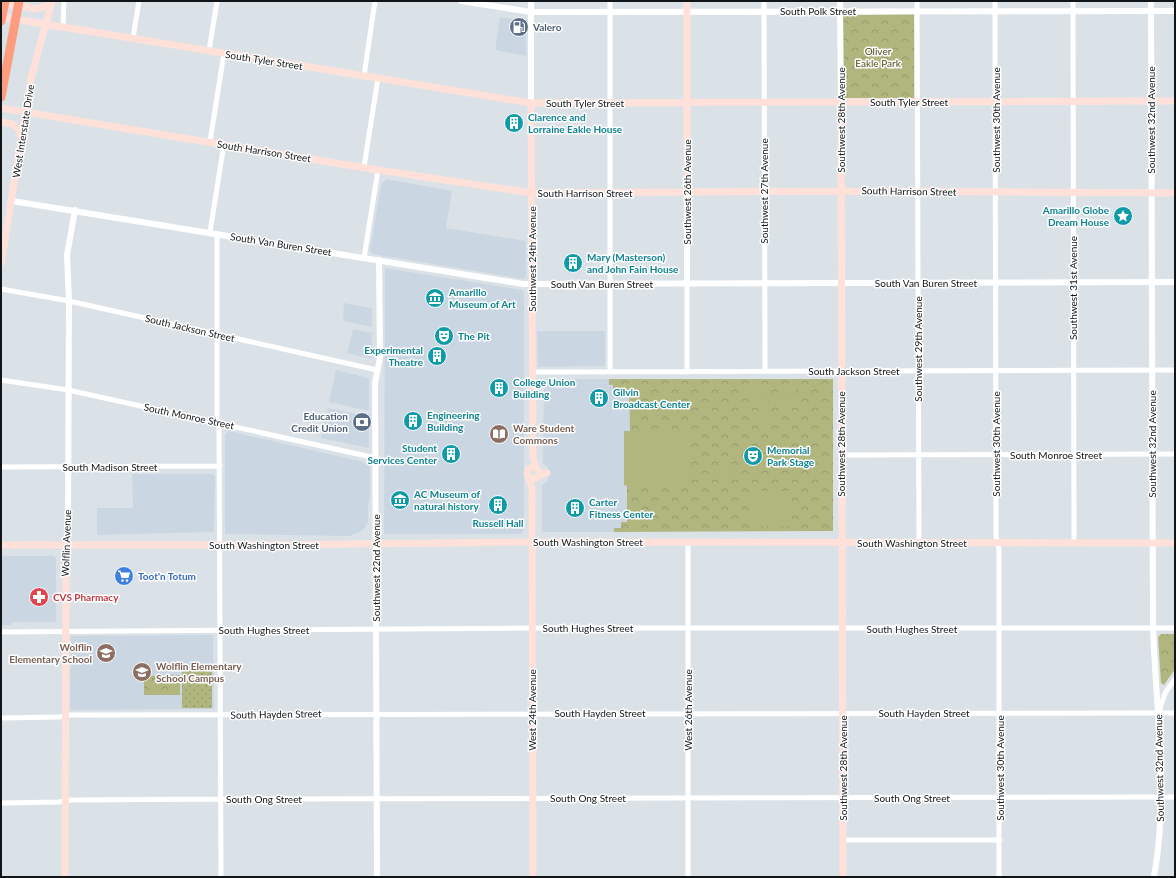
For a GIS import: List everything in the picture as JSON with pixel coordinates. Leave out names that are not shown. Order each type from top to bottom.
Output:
[{"type":"highway","points":[[1,1],[1,19]]},
{"type":"highway","points":[[1,19],[5,1]]},
{"type":"highway","points":[[1,97],[19,1]]},
{"type":"highway","points":[[15,24],[23,1]]},
{"type":"main road","points":[[1,1],[37,9],[52,3]]},
{"type":"main road","name":"Southwest 26th Avenue","points":[[687,1],[687,192]]},
{"type":"main road","name":"West Interstate Drive","points":[[1,263],[21,143],[24,112],[31,78],[52,3]]},
{"type":"main road","name":"South Tyler Street","points":[[1,19],[64,27],[532,103],[764,101],[1175,101]]},
{"type":"main road","name":"Southwest 28th Avenue","points":[[841,102],[843,877]]},
{"type":"main road","name":"Southwest 24th Avenue","points":[[532,103],[532,372],[534,473],[532,489],[532,542]]},
{"type":"main road","name":"South Harrison Street","points":[[1,108],[378,170],[532,193],[765,191],[1175,193]]},
{"type":"main road","points":[[1,122],[12,124],[18,129],[21,143]]},
{"type":"main road","name":"South Washington Street","points":[[1,545],[220,546],[532,542],[1175,542]]},
{"type":"main road","name":"West 24th Avenue","points":[[532,542],[533,877]]},
{"type":"main road","name":"Wolflin Avenue","points":[[65,877],[66,546]]},
{"type":"street","points":[[64,1],[64,27]]},
{"type":"street","points":[[133,38],[139,1]]},
{"type":"street","points":[[209,51],[218,1]]},
{"type":"street","points":[[364,76],[375,1]]},
{"type":"street","name":"South Polk Street","points":[[461,1],[531,12],[1175,10]]},
{"type":"street","name":"Southwest 24th Avenue","points":[[531,1],[532,103]]},
{"type":"street","points":[[610,1],[610,372]]},
{"type":"street","name":"Southwest 27th Avenue","points":[[764,1],[765,371]]},
{"type":"street","name":"Southwest 28th Avenue","points":[[840,1],[841,102]]},
{"type":"street","name":"Southwest 29th Avenue","points":[[917,1],[919,543]]},
{"type":"street","name":"Southwest 30th Avenue","points":[[995,1],[996,455],[999,550],[1000,713],[999,877]]},
{"type":"street","name":"Southwest 31st Avenue","points":[[1073,1],[1074,542]]},
{"type":"street","name":"Southwest 32nd Avenue","points":[[1151,1],[1151,455],[1153,628],[1154,670],[1159,713],[1161,797],[1160,830],[1154,877]]},
{"type":"street","points":[[210,142],[224,53]]},
{"type":"street","points":[[364,167],[378,78]]},
{"type":"street","points":[[210,232],[224,144]]},
{"type":"street","points":[[364,258],[378,170]]},
{"type":"street","name":"Southwest 26th Avenue","points":[[687,192],[688,372]]},
{"type":"street","name":"South Van Buren Street","points":[[12,201],[532,284],[1175,282]]},
{"type":"street","name":"Wolflin Avenue","points":[[66,546],[68,529],[69,300],[67,255],[75,210]]},
{"type":"street","points":[[217,234],[218,423],[220,466],[221,877]]},
{"type":"street","name":"Southwest 22nd Avenue","points":[[377,877],[375,383],[380,358],[379,260]]},
{"type":"street","name":"South Jackson Street","points":[[1,289],[69,300],[377,370]]},
{"type":"street","name":"South Jackson Street","points":[[532,372],[1175,370]]},
{"type":"street","name":"South Monroe Street","points":[[1,380],[68,390],[376,458]]},
{"type":"street","name":"South Monroe Street","points":[[841,455],[1175,454]]},
{"type":"street","name":"South Madison Street","points":[[1,467],[220,466]]},
{"type":"street","name":"West 26th Avenue","points":[[688,542],[688,877]]},
{"type":"street","name":"South Hughes Street","points":[[1,632],[532,628],[1175,628]]},
{"type":"street","points":[[1159,713],[1165,692],[1175,679]]},
{"type":"street","name":"South Hayden Street","points":[[1,718],[377,713],[1175,713]]},
{"type":"street","name":"South Ong Street","points":[[1,803],[221,799],[843,799],[1175,797]]},
{"type":"street","points":[[844,840],[1000,840]]},
{"type":"shaded area","points":[[500,17],[525,21],[526,56],[495,50]]},
{"type":"shaded area","points":[[387,179],[452,191],[446,228],[526,241],[526,277],[523,279],[372,254],[370,251],[381,184]]},
{"type":"shaded area","points":[[385,268],[522,290],[524,293],[524,531],[521,534],[384,534]]},
{"type":"shaded area","points":[[344,303],[372,308],[372,327],[343,321]]},
{"type":"shaded area","points":[[353,329],[372,333],[371,359],[347,353]]},
{"type":"shaded area","points":[[537,331],[605,331],[605,366],[538,367]]},
{"type":"shaded area","points":[[336,370],[369,378],[369,411],[329,402]]},
{"type":"shaded area","points":[[544,379],[609,379],[609,385],[629,390],[630,431],[624,431],[624,485],[627,485],[627,522],[621,528],[614,529],[614,532],[542,532],[542,485],[548,481],[548,467],[543,464]]},
{"type":"shaded area","points":[[328,408],[369,417],[369,448],[321,438]]},
{"type":"shaded area","points":[[229,431],[368,463],[370,468],[370,496],[368,521],[364,529],[349,536],[225,534],[225,435]]},
{"type":"shaded area","points":[[132,474],[212,474],[215,476],[214,532],[97,535],[97,508],[133,508]]},
{"type":"shaded area","points":[[1,556],[54,556],[56,559],[56,622],[12,622],[12,625],[1,625]]},
{"type":"shaded area","name":"Wolflin Elementary School Campus","points":[[213,635],[214,709],[72,710],[70,708],[71,636]]},
{"type":"green space","name":"Oliver Eakle Park","points":[[914,14],[914,98],[843,98],[843,15]]},
{"type":"green space","points":[[609,379],[833,379],[833,531],[614,532],[614,528],[621,528],[621,522],[627,522],[627,486],[624,485],[624,431],[630,431],[629,390],[613,390],[613,385],[609,385]]},
{"type":"green space","points":[[750,388],[768,388],[768,397],[750,397]]},
{"type":"green space","points":[[778,388],[796,388],[796,397],[778,397]]},
{"type":"green space","points":[[750,399],[768,399],[768,408],[750,408]]},
{"type":"green space","points":[[778,399],[796,399],[796,408],[778,408]]},
{"type":"green space","points":[[749,411],[768,411],[768,420],[749,420]]},
{"type":"green space","points":[[624,431],[690,431],[690,486],[624,485]]},
{"type":"green space","points":[[733,438],[732,448],[723,447],[723,439]]},
{"type":"green space","points":[[732,464],[734,474],[722,474],[722,465]]},
{"type":"green space","points":[[751,491],[792,491],[792,526],[751,526]]},
{"type":"green space","points":[[1161,634],[1175,634],[1175,669],[1164,685],[1161,683],[1158,637]]},
{"type":"green space","points":[[182,671],[212,671],[212,708],[182,708]]},
{"type":"green space","points":[[180,675],[180,695],[144,695],[144,676]]},
{"type":"place","name":"Valero","points":[[519,27]]},
{"type":"place","name":"Clarence and Lorraine Eakle House","points":[[514,123]]},
{"type":"place","name":"Amarillo Globe Dream House","points":[[1123,216]]},
{"type":"place","name":"Mary (Masterson) and John Fain House","points":[[573,263]]},
{"type":"place","name":"Amarillo Museum of Art","points":[[435,298]]},
{"type":"place","name":"The Pit","points":[[444,336]]},
{"type":"place","name":"Experimental Theatre","points":[[437,356]]},
{"type":"place","name":"College Union Building","points":[[499,388]]},
{"type":"place","name":"Gilvin Broadcast Center","points":[[599,398]]},
{"type":"place","name":"Engineering Building","points":[[413,421]]},
{"type":"place","name":"Education Credit Union","points":[[362,422]]},
{"type":"place","name":"Ware Student Commons","points":[[499,434]]},
{"type":"place","name":"Student Services Center","points":[[451,454]]},
{"type":"place","name":"Memorial Park Stage","points":[[753,456]]},
{"type":"place","name":"AC Museum of natural history","points":[[400,500]]},
{"type":"place","name":"Russell Hall","points":[[498,505]]},
{"type":"place","name":"Carter Fitness Center","points":[[575,508]]},
{"type":"place","name":"Toot'n Totum","points":[[124,576]]},
{"type":"place","name":"CVS Pharmacy","points":[[39,597]]},
{"type":"place","name":"Wolflin Elementary School","points":[[106,653]]},
{"type":"place","name":"Wolflin Elementary School Campus","points":[[142,672]]}]
